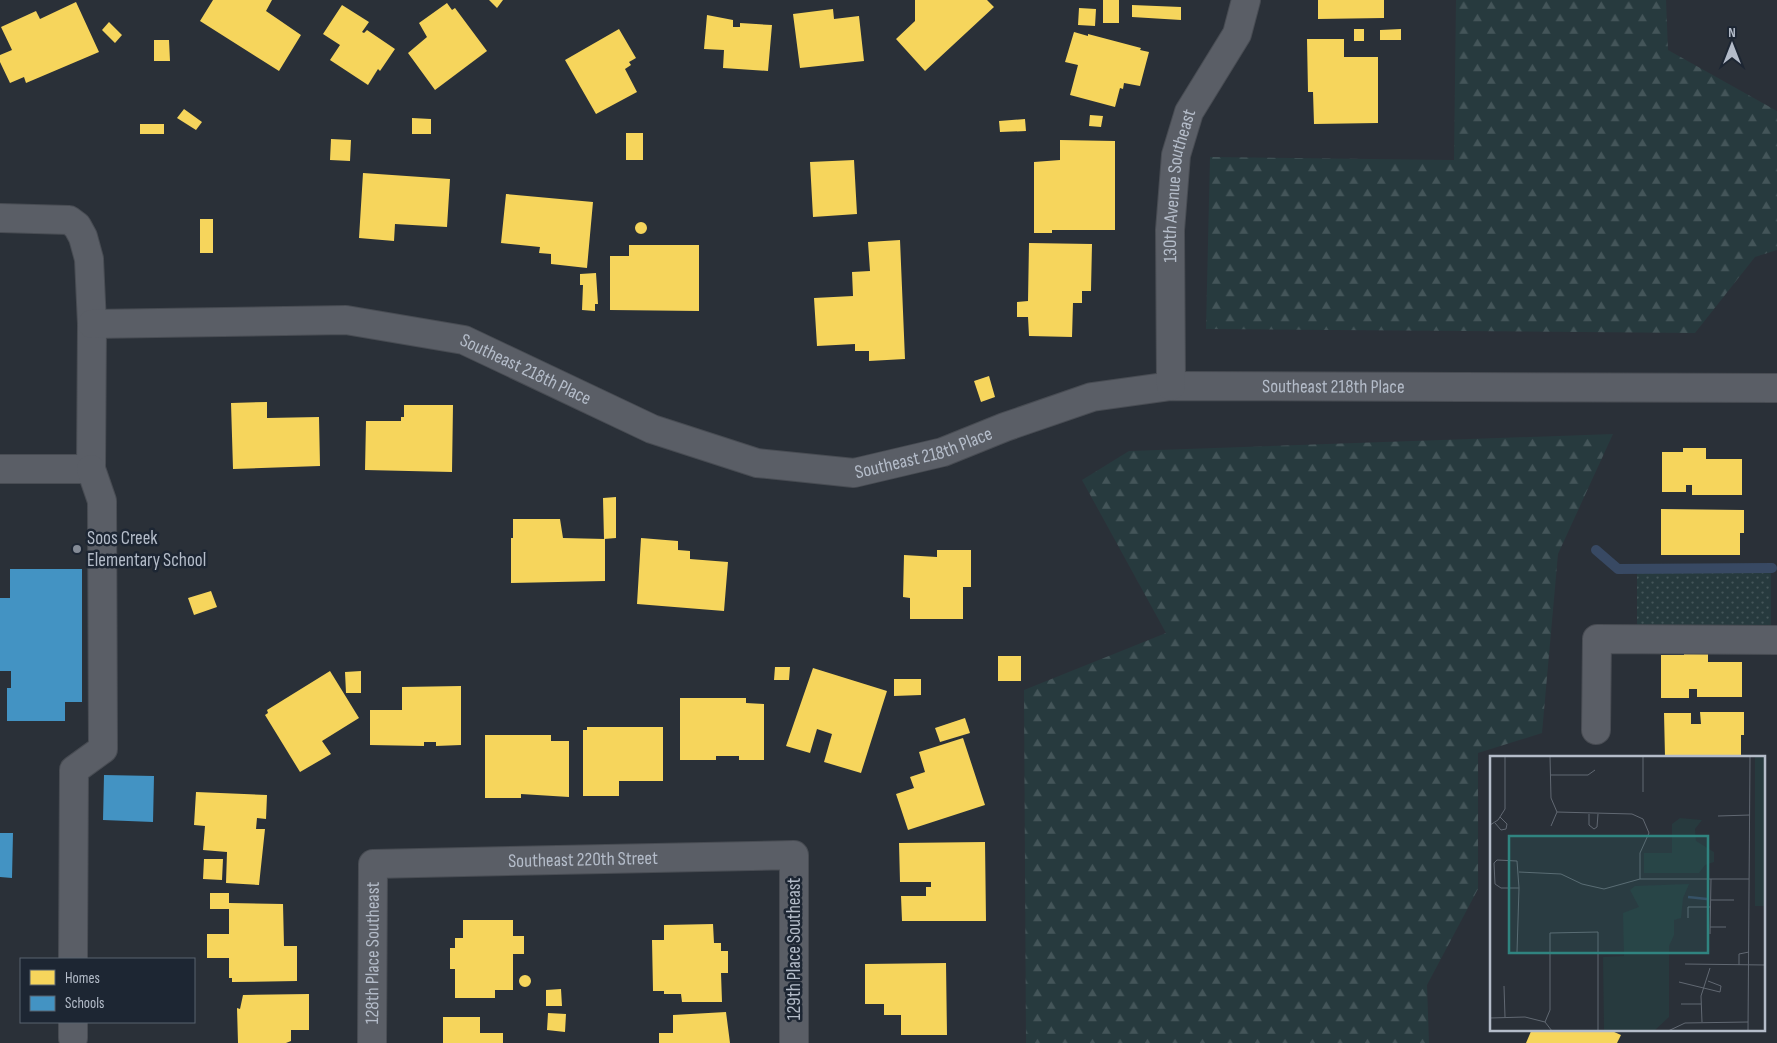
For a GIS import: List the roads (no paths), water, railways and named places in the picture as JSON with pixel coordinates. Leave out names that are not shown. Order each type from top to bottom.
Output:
[{"type":"street","name":"130th Avenue Southeast","points":[[1171,386],[1170,230],[1176,155],[1189,112],[1237,34],[1246,0]]},
{"type":"street","points":[[0,218],[68,220],[77,226],[83,237],[89,258],[92,324],[91,469],[102,501],[103,749],[74,770],[73,958]]},
{"type":"street","name":"Southeast 218th Place","points":[[92,324],[346,320],[464,340],[652,429],[757,463],[854,473],[942,452],[1005,427],[1092,397],[1171,386],[1777,388]]},
{"type":"street","points":[[0,469],[91,469]]},
{"type":"street","points":[[1596,730],[1596,639],[1777,640]]},
{"type":"street","name":"Southeast 220th Street","points":[[373,864],[794,855]]},
{"type":"street","name":"129th Place Southeast","points":[[794,855],[794,1043]]},
{"type":"street","name":"128th Place Southeast","points":[[372,1043],[373,864]]},
{"type":"waterway","points":[[1596,550],[1618,569],[1772,568]]},
{"type":"place","name":"Soos Creek Elementary School","points":[[77,549]]}]
